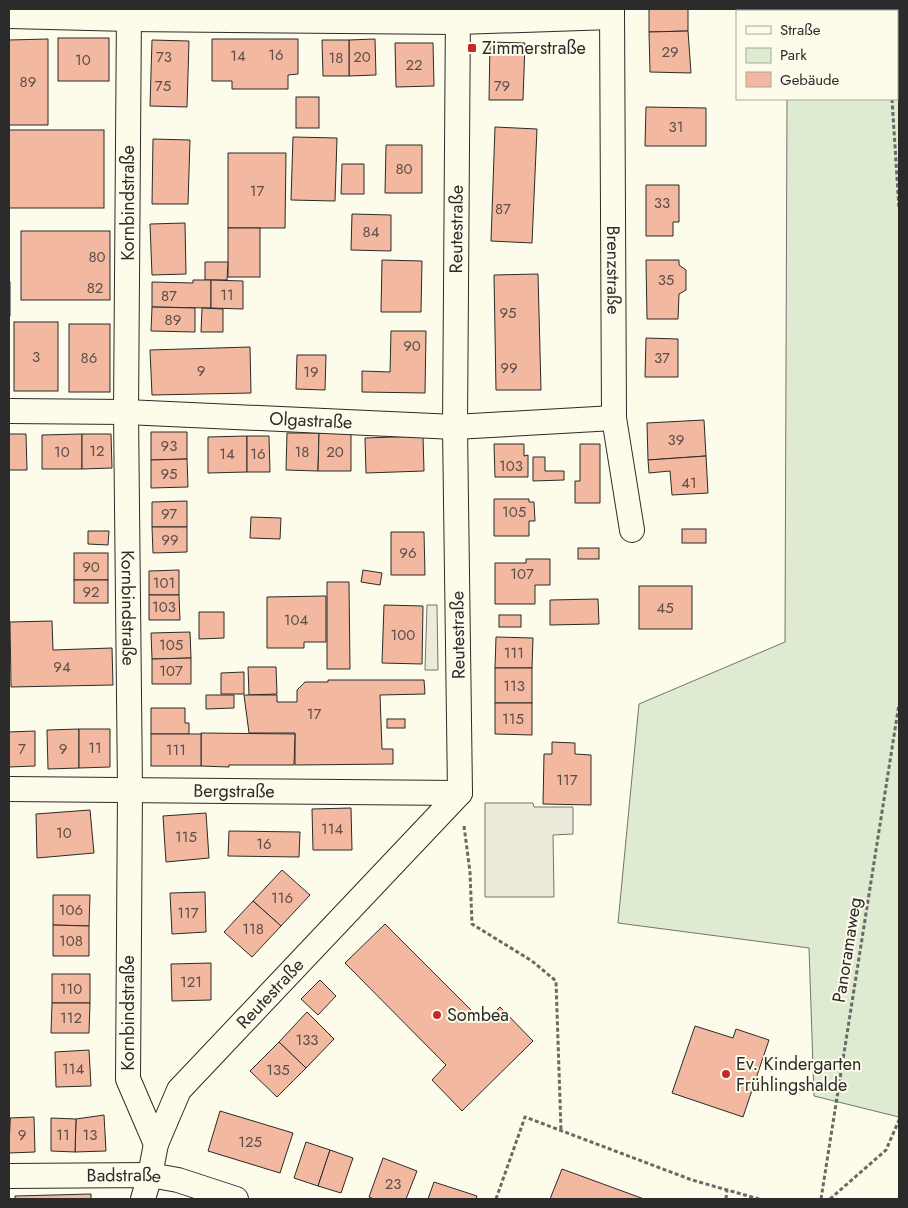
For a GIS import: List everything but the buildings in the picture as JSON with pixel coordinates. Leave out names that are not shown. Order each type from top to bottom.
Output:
[{"type":"street","points":[[9,16],[612,13]]},
{"type":"street","name":"Brenzstraße","points":[[612,13],[614,418],[632,530]]},
{"type":"street","name":"Kornbindstraße","points":[[129,14],[126,412],[130,789],[128,1079],[156,1144]]},
{"type":"street","name":"Reutestraße","points":[[156,1144],[178,1090],[460,793],[455,427],[458,15]]},
{"type":"street","name":"Olgastraße","points":[[9,411],[126,412],[455,427],[614,418]]},
{"type":"street","name":"Bergstraße","points":[[9,789],[460,793]]},
{"type":"street","points":[[143,1199],[156,1144]]},
{"type":"street","name":"Badstraße","points":[[9,1176],[150,1175],[178,1180],[236,1199]]},
{"type":"path","points":[[892,100],[899,209]]},
{"type":"path","name":"Panoramaweg","points":[[821,1199],[899,704]]},
{"type":"path","points":[[460,793],[470,872],[472,924],[532,961],[556,981],[561,1130]]},
{"type":"path","points":[[496,1199],[525,1117],[692,1180],[759,1199]]},
{"type":"path","points":[[830,1199],[886,1150],[899,1120]]},
{"type":"path","points":[[726,1199],[727,1190]]},
{"type":"green space","points":[[899,9],[899,1117],[814,1096],[809,948],[618,923],[639,704],[785,642],[787,100],[898,100],[898,10],[787,10]]},
{"type":"shaded area","points":[[427,605],[437,605],[438,670],[425,670]]},
{"type":"shaded area","points":[[485,803],[533,803],[534,807],[573,807],[573,834],[553,835],[554,897],[485,897]]},
{"type":"place","name":"Zimmerstraße","points":[[472,48]]},
{"type":"place","name":"Sombea","points":[[437,1015]]},
{"type":"place","name":"Ev. Kindergarten Frühlingshalde","points":[[726,1074]]}]
